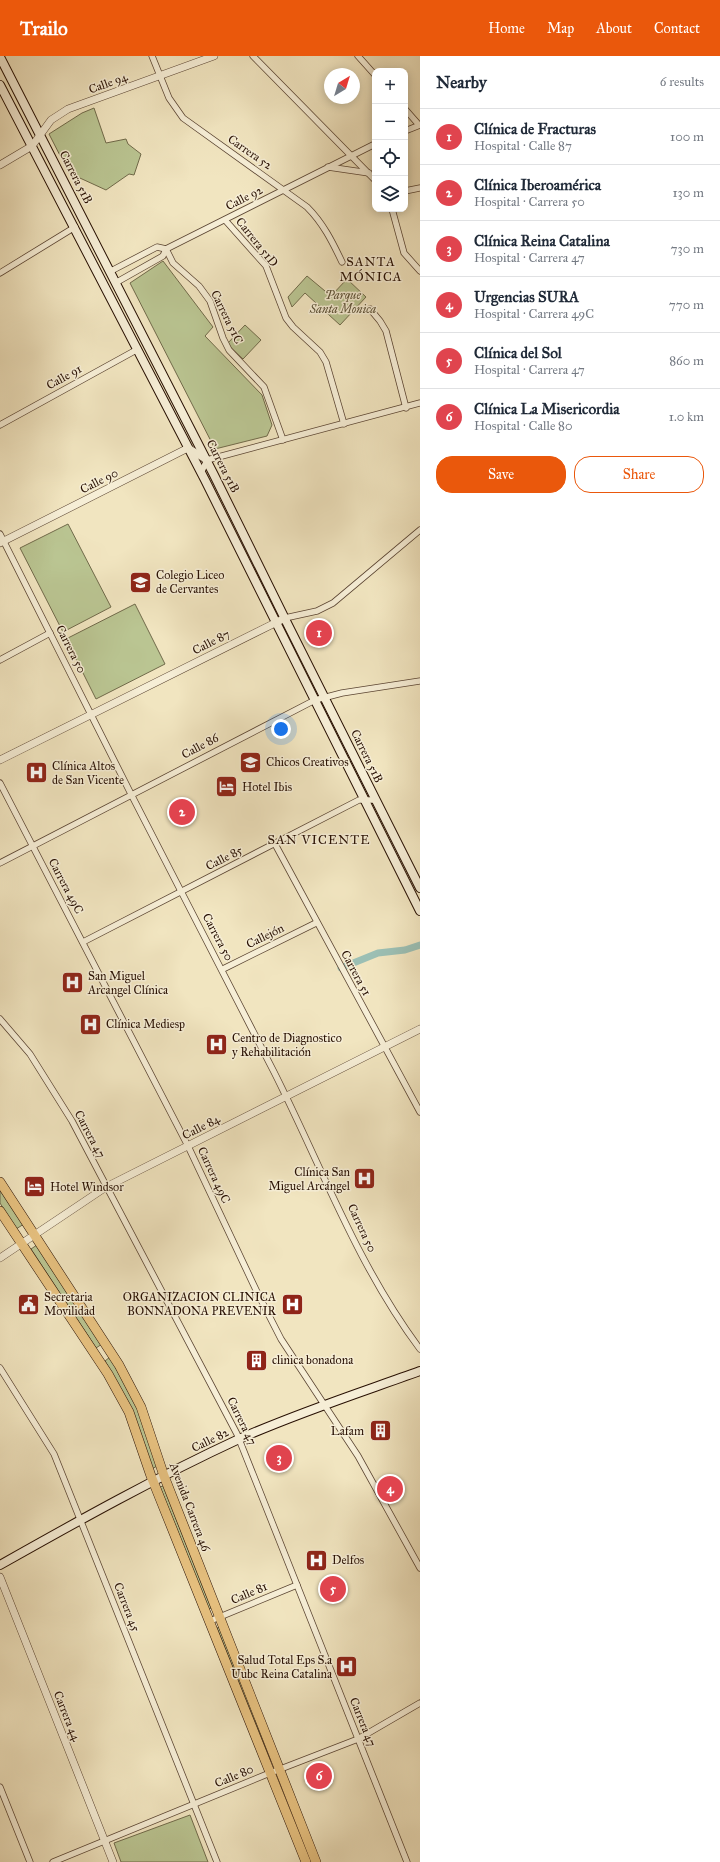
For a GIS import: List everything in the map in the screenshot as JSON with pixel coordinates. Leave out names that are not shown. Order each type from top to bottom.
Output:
[{"type":"main road","name":"Carrera 51B","points":[[0,57],[117,282],[207,460],[420,888]]},
{"type":"main road","name":"Carrera 51B","points":[[0,85],[201,472],[420,911]]},
{"type":"main road","name":"Avenida Carrera 46","points":[[0,1182],[109,1347],[141,1407],[164,1476],[316,1862]]},
{"type":"main road","name":"Avenida Carrera 46","points":[[0,1211],[116,1385],[306,1862]]},
{"type":"main road","points":[[95,1355],[109,1347]]},
{"type":"main road","name":"Calle 82","points":[[0,1564],[80,1519],[153,1481],[240,1439],[325,1405],[420,1372]]},
{"type":"street","name":"Carrera 52","points":[[152,56],[169,98],[183,118],[307,207],[319,219],[342,262]]},
{"type":"street","name":"Calle 94","points":[[32,146],[50,120],[68,109],[214,56]]},
{"type":"street","points":[[253,56],[350,156],[372,176]]},
{"type":"street","points":[[358,56],[372,72]]},
{"type":"street","points":[[408,112],[419,125],[408,130]]},
{"type":"street","name":"Calle 92","points":[[111,271],[157,247],[166,249],[372,145]]},
{"type":"street","points":[[0,165],[32,146]]},
{"type":"street","points":[[328,167],[370,174]]},
{"type":"street","points":[[408,190],[420,188]]},
{"type":"street","points":[[393,212],[404,253],[420,271]]},
{"type":"street","name":"Carrera 51D","points":[[225,220],[266,266],[286,318],[293,327],[320,352],[326,362],[344,424]]},
{"type":"street","points":[[0,273],[75,227]]},
{"type":"street","name":"Calle 92","points":[[117,282],[163,256],[166,249]]},
{"type":"street","name":"Carrera 51C","points":[[166,249],[173,263],[199,286],[210,301],[223,338],[229,350],[264,387],[283,440]]},
{"type":"street","points":[[370,309],[386,331],[406,408]]},
{"type":"street","name":"Calle 91","points":[[0,425],[138,349]]},
{"type":"street","points":[[188,448],[207,460],[406,408],[420,403]]},
{"type":"street","name":"Calle 90","points":[[2,542],[188,448]]},
{"type":"street","points":[[201,472],[207,460]]},
{"type":"street","name":"Calle 87","points":[[0,760],[285,618],[316,611],[333,603],[419,531]]},
{"type":"street","name":"Carrera 50","points":[[0,534],[2,542],[92,714],[131,794],[223,969],[378,1286],[403,1327],[420,1349]]},
{"type":"street","points":[[0,660],[50,633]]},
{"type":"street","name":"Calle 86","points":[[0,863],[315,700],[342,693],[420,681]]},
{"type":"street","name":"Carrera 49C","points":[[0,783],[188,1146],[256,1292],[281,1339],[358,1456],[420,1568]]},
{"type":"street","name":"Calle 85","points":[[83,942],[359,800],[376,800]]},
{"type":"street","name":"Carrera 51","points":[[275,844],[316,923],[420,1112]]},
{"type":"street","name":"Callejón","points":[[223,969],[316,923]]},
{"type":"street","name":"Carrera 47","points":[[0,1019],[30,1054],[72,1121],[240,1439],[407,1862]]},
{"type":"street","name":"Calle 84","points":[[0,1258],[106,1187],[420,1029]]},
{"type":"street","name":"Carrera 45","points":[[0,1368],[54,1454],[217,1862]]},
{"type":"street","name":"Carrera 44","points":[[0,1577],[113,1862]]},
{"type":"street","name":"Calle 81","points":[[210,1621],[297,1585]]},
{"type":"street","name":"Calle 80","points":[[53,1862],[270,1773],[358,1739],[420,1703]]},
{"type":"street","points":[[0,1787],[30,1862]]},
{"type":"green space","points":[[94,108],[106,143],[126,139],[128,144],[141,154],[134,175],[129,174],[106,190],[69,173],[49,134],[82,113]]},
{"type":"green space","points":[[163,261],[213,327],[205,336],[262,395],[272,425],[267,436],[215,449],[130,283]]},
{"type":"green space","name":"Parque Santa Monica","points":[[307,276],[331,296],[347,279],[366,297],[340,325],[305,293],[292,307],[288,297]]},
{"type":"green space","points":[[245,325],[261,340],[243,359],[227,344]]},
{"type":"green space","points":[[68,524],[111,607],[63,632],[20,548]]},
{"type":"green space","points":[[135,604],[165,664],[96,699],[66,639]]},
{"type":"green space","points":[[0,1188],[24,1224],[16,1229],[0,1203]]},
{"type":"green space","points":[[37,1245],[102,1344],[96,1348],[31,1249]]},
{"type":"green space","points":[[110,1357],[139,1411],[157,1466],[152,1469],[128,1402],[105,1361]]},
{"type":"green space","points":[[163,1486],[211,1608],[208,1610],[160,1487]]},
{"type":"green space","points":[[220,1627],[273,1759],[270,1760],[217,1628]]},
{"type":"green space","points":[[190,1815],[208,1862],[121,1862],[114,1843]]},
{"type":"waterway","points":[[341,968],[378,953],[405,950],[420,945]]},
{"type":"place","name":"Colegio Liceo de Cervantes","points":[[140,582]]},
{"type":"place","name":"Clínica de Fracturas","points":[[319,633]]},
{"type":"place","name":"Chicos Creativos","points":[[251,762]]},
{"type":"place","name":"Clínica Altos de San Vicente","points":[[37,773]]},
{"type":"place","name":"Hotel Ibis","points":[[226,787]]},
{"type":"place","name":"Clínica Iberoamérica","points":[[182,812]]},
{"type":"place","name":"San Miguel Arcangel Clínica","points":[[72,983]]},
{"type":"place","name":"Clínica Mediesp","points":[[90,1024]]},
{"type":"place","name":"Centro de Diagnostico y Rehabilitación","points":[[217,1045]]},
{"type":"place","name":"Clínica San Miguel Arcángel","points":[[365,1179]]},
{"type":"place","name":"Hotel Windsor","points":[[35,1187]]},
{"type":"place","name":"Secretaria Movilidad","points":[[28,1304]]},
{"type":"place","name":"ORGANIZACION CLINICA BONNADONA PREVENIR","points":[[292,1304]]},
{"type":"place","name":"clinica bonadona","points":[[256,1360]]},
{"type":"place","name":"Lafam","points":[[380,1431]]},
{"type":"place","name":"Clínica Reina Catalina","points":[[279,1458]]},
{"type":"place","name":"Urgencias SURA","points":[[390,1489]]},
{"type":"place","name":"Delfos","points":[[317,1560]]},
{"type":"place","name":"Clínica del Sol","points":[[333,1589]]},
{"type":"place","name":"Salud Total Eps S.a Uubc Reina Catalina","points":[[347,1667]]},
{"type":"place","name":"Clínica La Misericordia","points":[[319,1776]]},
{"type":"district","name":"SANTA MÓNICA","points":[[371,268]]},
{"type":"district","name":"SAN VICENTE","points":[[319,839]]}]
